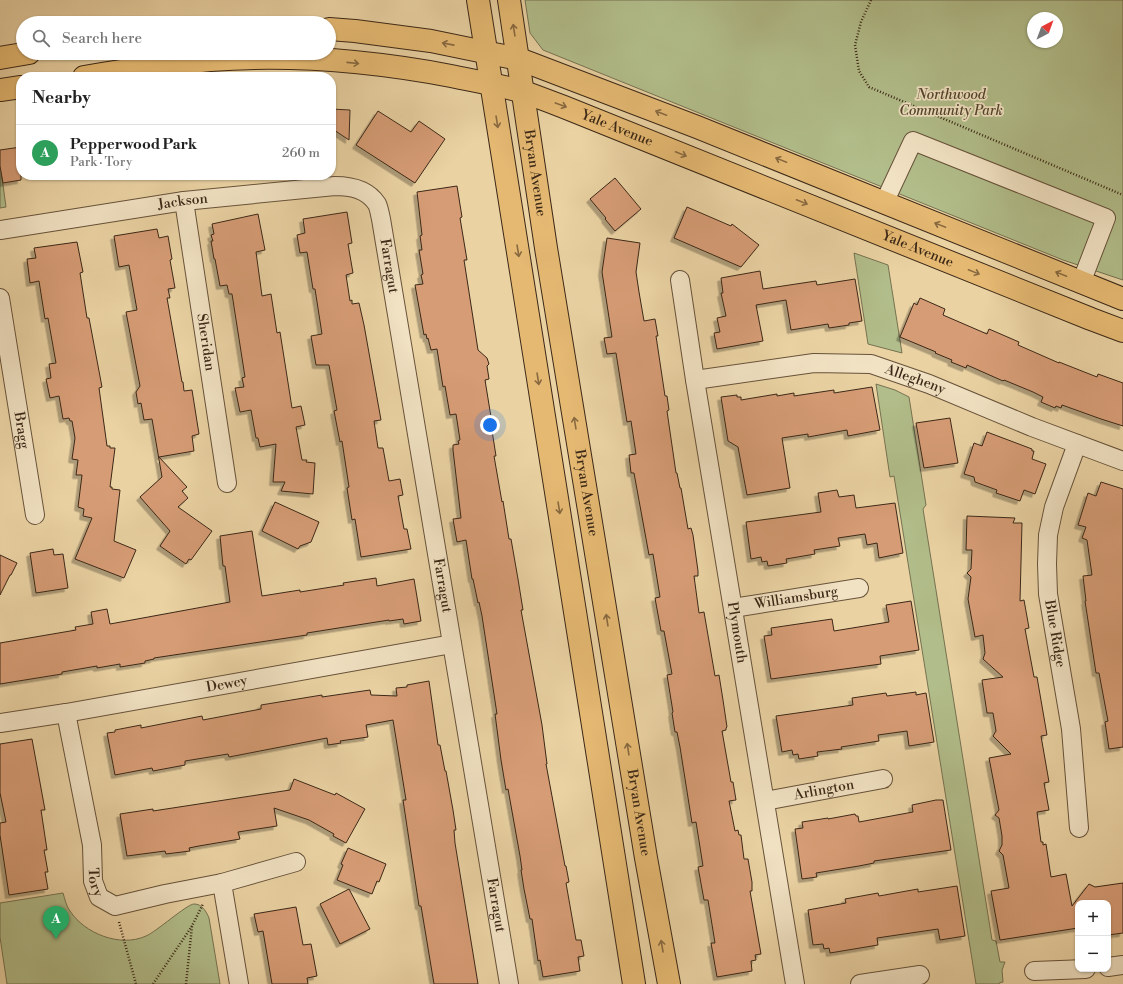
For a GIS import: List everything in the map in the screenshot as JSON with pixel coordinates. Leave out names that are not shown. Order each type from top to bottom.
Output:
[{"type":"main road","name":"Bryan Avenue","points":[[478,0],[634,984]]},
{"type":"main road","name":"Bryan Avenue","points":[[510,0],[546,248],[645,851],[669,984]]},
{"type":"main road","name":"Yale Avenue","points":[[336,30],[431,41],[519,59],[698,127],[1081,283],[1123,298]]},
{"type":"main road","points":[[0,58],[16,55]]},
{"type":"main road","name":"Yale Avenue","points":[[114,72],[150,66],[211,60]]},
{"type":"main road","name":"Yale Avenue","points":[[325,60],[408,68],[524,92],[564,106],[1123,331]]},
{"type":"main road","points":[[0,90],[16,88]]},
{"type":"street","points":[[884,203],[913,141],[1106,218],[1081,283]]},
{"type":"street","name":"Jackson","points":[[0,230],[184,201],[335,186],[352,186],[366,193]]},
{"type":"street","name":"Farragut","points":[[366,193],[377,204],[381,219],[509,984]]},
{"type":"street","name":"Sheridan","points":[[184,201],[227,483]]},
{"type":"street","name":"Plymouth","points":[[680,280],[695,380],[795,984]]},
{"type":"street","name":"Bragg","points":[[0,298],[35,515]]},
{"type":"street","name":"Allegheny","points":[[695,380],[814,362],[871,364],[929,384],[1032,427],[1123,461]]},
{"type":"street","name":"Blue Ridge","points":[[1077,444],[1054,507],[1048,535],[1046,564],[1048,594],[1071,729],[1079,828]]},
{"type":"street","name":"Williamsburg","points":[[733,608],[859,588]]},
{"type":"street","name":"Dewey","points":[[0,723],[66,713],[452,644]]},
{"type":"street","name":"Tory","points":[[66,713],[92,845],[93,881],[99,897],[115,906],[165,894],[222,883],[296,862]]},
{"type":"street","name":"Arlington","points":[[765,801],[883,779]]},
{"type":"street","points":[[222,883],[239,984]]},
{"type":"street","points":[[1111,967],[1123,965]]},
{"type":"street","points":[[1034,971],[1075,969]]},
{"type":"street","points":[[860,984],[920,975]]},
{"type":"path","points":[[871,0],[861,22],[855,45],[859,71],[869,86],[1123,194]]},
{"type":"path","points":[[154,984],[192,926],[201,907],[222,883]]},
{"type":"path","points":[[115,906],[136,984]]},
{"type":"path","points":[[186,984],[192,926]]},
{"type":"green space","name":"Northwood Community Park","points":[[525,0],[1123,0],[1123,280],[1063,260],[543,50],[530,33]]},
{"type":"green space","points":[[0,163],[6,207],[0,208]]},
{"type":"green space","points":[[854,253],[888,265],[902,353],[868,344]]},
{"type":"green space","points":[[876,384],[895,390],[909,397],[926,505],[923,509],[992,940],[996,941],[1000,962],[1005,962],[1002,970],[1003,982],[999,984],[976,984],[894,476],[890,477]]},
{"type":"green space","points":[[63,893],[69,909],[76,919],[84,926],[93,932],[104,936],[125,940],[146,936],[190,905],[199,905],[205,910],[209,918],[220,984],[7,984],[0,937],[0,903]]},
{"type":"building","points":[[336,109],[350,110],[349,140],[336,131]]},
{"type":"building","points":[[378,111],[411,132],[419,121],[445,139],[415,183],[356,145]]},
{"type":"building","points":[[16,148],[16,180],[21,180],[3,183],[0,166],[0,150]]},
{"type":"building","points":[[615,178],[641,209],[615,231],[590,199]]},
{"type":"building","points":[[457,186],[462,217],[460,218],[467,260],[464,260],[478,350],[487,358],[489,364],[487,366],[489,379],[485,380],[496,456],[494,456],[518,579],[523,610],[521,610],[542,725],[546,764],[569,882],[566,883],[576,940],[581,940],[584,956],[578,957],[580,971],[543,977],[540,960],[538,961],[532,919],[530,919],[524,889],[520,856],[508,789],[506,790],[495,714],[497,714],[482,616],[472,579],[466,540],[457,542],[453,519],[461,518],[453,450],[453,445],[459,444],[458,441],[460,440],[456,414],[450,415],[445,386],[443,387],[437,349],[431,350],[428,338],[427,339],[426,334],[424,335],[415,285],[423,284],[419,250],[422,250],[420,236],[422,235],[417,192]]},
{"type":"building","points":[[687,207],[731,226],[732,224],[759,245],[741,267],[674,238]]},
{"type":"building","points":[[347,212],[352,243],[348,244],[353,273],[346,275],[350,301],[352,300],[352,304],[359,303],[381,420],[374,421],[378,448],[383,448],[389,481],[400,479],[403,495],[398,496],[404,529],[407,529],[411,549],[361,557],[355,519],[352,520],[347,488],[349,487],[342,441],[340,442],[334,411],[337,410],[329,365],[316,365],[311,336],[322,334],[315,289],[313,289],[307,252],[300,253],[297,235],[305,233],[303,219]]},
{"type":"building","points":[[258,214],[265,250],[256,252],[262,296],[271,294],[277,333],[280,332],[292,408],[301,406],[305,425],[296,427],[302,460],[315,463],[313,494],[281,491],[285,482],[273,482],[276,444],[260,447],[258,438],[256,438],[251,410],[240,412],[235,388],[244,387],[242,378],[245,377],[232,294],[229,294],[227,285],[220,286],[214,259],[211,241],[213,241],[211,235],[214,234],[212,224]]},
{"type":"building","points":[[157,229],[159,238],[168,236],[172,259],[170,260],[175,288],[168,289],[170,298],[167,298],[184,391],[192,390],[199,434],[192,436],[194,451],[159,457],[187,487],[182,491],[188,498],[178,507],[212,531],[191,560],[189,559],[186,564],[160,546],[170,531],[140,497],[162,477],[152,419],[144,420],[141,403],[138,404],[136,392],[140,386],[126,312],[137,310],[129,265],[119,267],[114,236]]},
{"type":"building","points":[[607,238],[640,243],[636,272],[644,321],[655,319],[665,396],[667,396],[669,410],[667,411],[676,473],[681,488],[688,529],[691,528],[693,535],[698,571],[698,576],[694,576],[699,613],[704,612],[715,676],[719,675],[723,700],[727,727],[726,730],[722,731],[731,782],[733,782],[736,800],[729,801],[735,831],[738,830],[739,835],[741,835],[744,859],[748,859],[752,882],[752,891],[750,891],[761,954],[755,955],[756,960],[751,961],[752,971],[717,977],[711,943],[715,943],[708,900],[704,900],[698,867],[703,866],[696,822],[692,823],[680,747],[677,732],[675,732],[672,713],[667,675],[672,674],[664,631],[661,631],[655,598],[660,597],[653,554],[649,555],[634,473],[631,473],[629,455],[636,454],[631,421],[627,422],[616,353],[607,354],[604,338],[612,337],[602,272]]},
{"type":"building","points":[[77,242],[83,272],[80,273],[87,318],[89,318],[102,387],[99,388],[107,446],[110,446],[110,448],[115,448],[110,487],[112,487],[112,489],[120,490],[114,541],[136,550],[124,578],[75,559],[92,518],[83,516],[84,509],[78,507],[82,475],[76,475],[78,460],[72,459],[75,438],[72,421],[70,421],[69,418],[63,419],[59,396],[50,398],[46,379],[51,378],[49,364],[56,363],[48,318],[45,319],[39,281],[30,283],[27,259],[36,258],[34,248]]},
{"type":"building","points":[[760,271],[763,289],[816,281],[817,285],[855,279],[862,321],[849,323],[849,325],[829,328],[828,324],[791,330],[786,300],[756,305],[763,341],[717,349],[714,333],[720,332],[717,318],[726,316],[721,293],[723,293],[721,278]]},
{"type":"building","points":[[920,298],[945,309],[943,315],[987,334],[989,329],[1019,342],[1018,345],[1059,363],[1097,377],[1098,374],[1123,383],[1123,426],[1062,405],[1061,408],[1056,406],[1055,408],[1041,402],[1043,397],[1033,392],[967,365],[966,368],[951,362],[952,360],[935,353],[936,352],[900,337],[914,303],[917,305]]},
{"type":"building","points":[[872,387],[880,430],[848,436],[847,430],[808,437],[808,434],[782,438],[790,488],[747,495],[738,447],[728,441],[721,397],[737,395],[737,397],[741,397],[741,400],[777,394],[777,396],[794,393],[794,396],[834,390],[834,393]]},
{"type":"building","points":[[950,418],[958,463],[924,468],[916,423]]},
{"type":"building","points":[[987,432],[1032,449],[1032,451],[1034,451],[1032,459],[1046,464],[1035,494],[1024,490],[1020,501],[996,493],[997,490],[975,482],[974,477],[964,474],[974,443],[982,446]]},
{"type":"building","points":[[1101,482],[1123,489],[1123,747],[1109,749],[1105,722],[1108,721],[1099,673],[1096,673],[1085,601],[1083,576],[1092,575],[1087,540],[1082,538],[1086,527],[1078,525],[1088,493],[1096,496]]},
{"type":"building","points":[[837,490],[839,497],[854,495],[856,508],[895,503],[903,553],[879,558],[877,543],[867,545],[865,534],[838,538],[840,546],[814,550],[815,554],[786,559],[787,563],[768,566],[767,561],[762,562],[761,557],[751,559],[746,522],[821,512],[818,493]]},
{"type":"building","points":[[275,502],[319,522],[311,542],[300,546],[298,549],[262,531]]},
{"type":"building","points":[[967,516],[1015,518],[1013,523],[1022,523],[1020,601],[1024,600],[1029,628],[1025,629],[1034,677],[1037,677],[1047,735],[1041,736],[1049,782],[1044,783],[1049,810],[1037,812],[1041,842],[1043,842],[1043,845],[1046,844],[1051,877],[1066,874],[1072,906],[1075,902],[1075,928],[1000,940],[991,891],[1009,888],[1003,855],[999,851],[1002,845],[1002,836],[999,818],[995,815],[999,810],[989,758],[1011,754],[993,736],[996,731],[993,713],[987,713],[982,680],[1003,677],[983,659],[985,653],[983,635],[975,637],[968,599],[971,577],[967,573],[971,569],[972,550],[966,550]]},
{"type":"building","points":[[252,531],[262,596],[300,590],[300,592],[376,578],[377,586],[414,579],[421,621],[404,624],[403,619],[389,620],[307,633],[307,635],[154,658],[145,661],[145,663],[120,667],[120,664],[97,668],[97,666],[62,672],[62,674],[0,684],[0,643],[76,630],[75,627],[93,624],[91,612],[107,609],[110,624],[230,602],[225,566],[223,566],[220,536]]},
{"type":"building","points":[[53,549],[54,555],[63,554],[68,588],[36,593],[30,553]]},
{"type":"building","points":[[0,555],[17,563],[0,595]]},
{"type":"building","points":[[911,601],[919,650],[880,656],[881,664],[771,679],[764,636],[772,635],[771,628],[832,619],[834,631],[889,622],[886,605]]},
{"type":"building","points":[[429,681],[438,745],[440,745],[446,771],[453,810],[456,830],[454,830],[455,843],[478,984],[434,984],[421,906],[419,906],[403,800],[406,800],[393,720],[366,725],[368,737],[340,741],[341,743],[328,745],[327,738],[229,757],[228,754],[185,761],[185,765],[153,771],[152,768],[115,775],[107,733],[115,732],[115,730],[141,725],[141,728],[202,716],[203,720],[261,709],[261,705],[322,695],[322,697],[370,690],[371,695],[397,696],[396,688],[407,687],[407,685]]},
{"type":"building","points":[[916,692],[916,695],[926,693],[934,742],[909,746],[907,731],[878,735],[879,741],[841,747],[842,749],[817,752],[818,756],[799,759],[798,754],[793,755],[792,750],[782,752],[776,716],[853,705],[852,698],[886,693],[887,696]]},
{"type":"building","points":[[32,739],[45,810],[41,810],[47,850],[44,850],[48,872],[45,872],[48,889],[9,895],[0,835],[0,823],[6,822],[0,793],[0,744]]},
{"type":"building","points":[[294,779],[335,795],[336,793],[365,809],[346,843],[333,836],[334,834],[309,820],[274,808],[277,826],[238,832],[240,839],[189,848],[190,851],[166,854],[165,851],[127,856],[120,814],[153,809],[153,811],[290,790]]},
{"type":"building","points":[[943,800],[951,850],[874,861],[874,863],[816,873],[817,877],[802,879],[795,829],[803,828],[802,822],[855,814],[858,816],[859,822],[913,812],[912,805]]},
{"type":"building","points":[[348,848],[386,864],[379,882],[377,881],[372,894],[337,880],[343,865],[341,864]]},
{"type":"building","points":[[1123,883],[1123,933],[1111,935],[1111,900],[1077,900],[1089,884],[1095,887]]},
{"type":"building","points":[[957,886],[965,936],[940,940],[938,929],[877,938],[878,945],[830,953],[829,948],[824,949],[823,944],[813,945],[808,910],[846,903],[845,899],[878,893],[879,896],[918,889],[918,892]]},
{"type":"building","points":[[349,889],[370,929],[340,944],[320,904]]},
{"type":"building","points":[[296,907],[303,945],[311,944],[317,976],[307,978],[308,984],[272,984],[263,931],[258,932],[254,914]]},
{"type":"place","name":"Pepperwood Park","points":[[56,939]]}]
